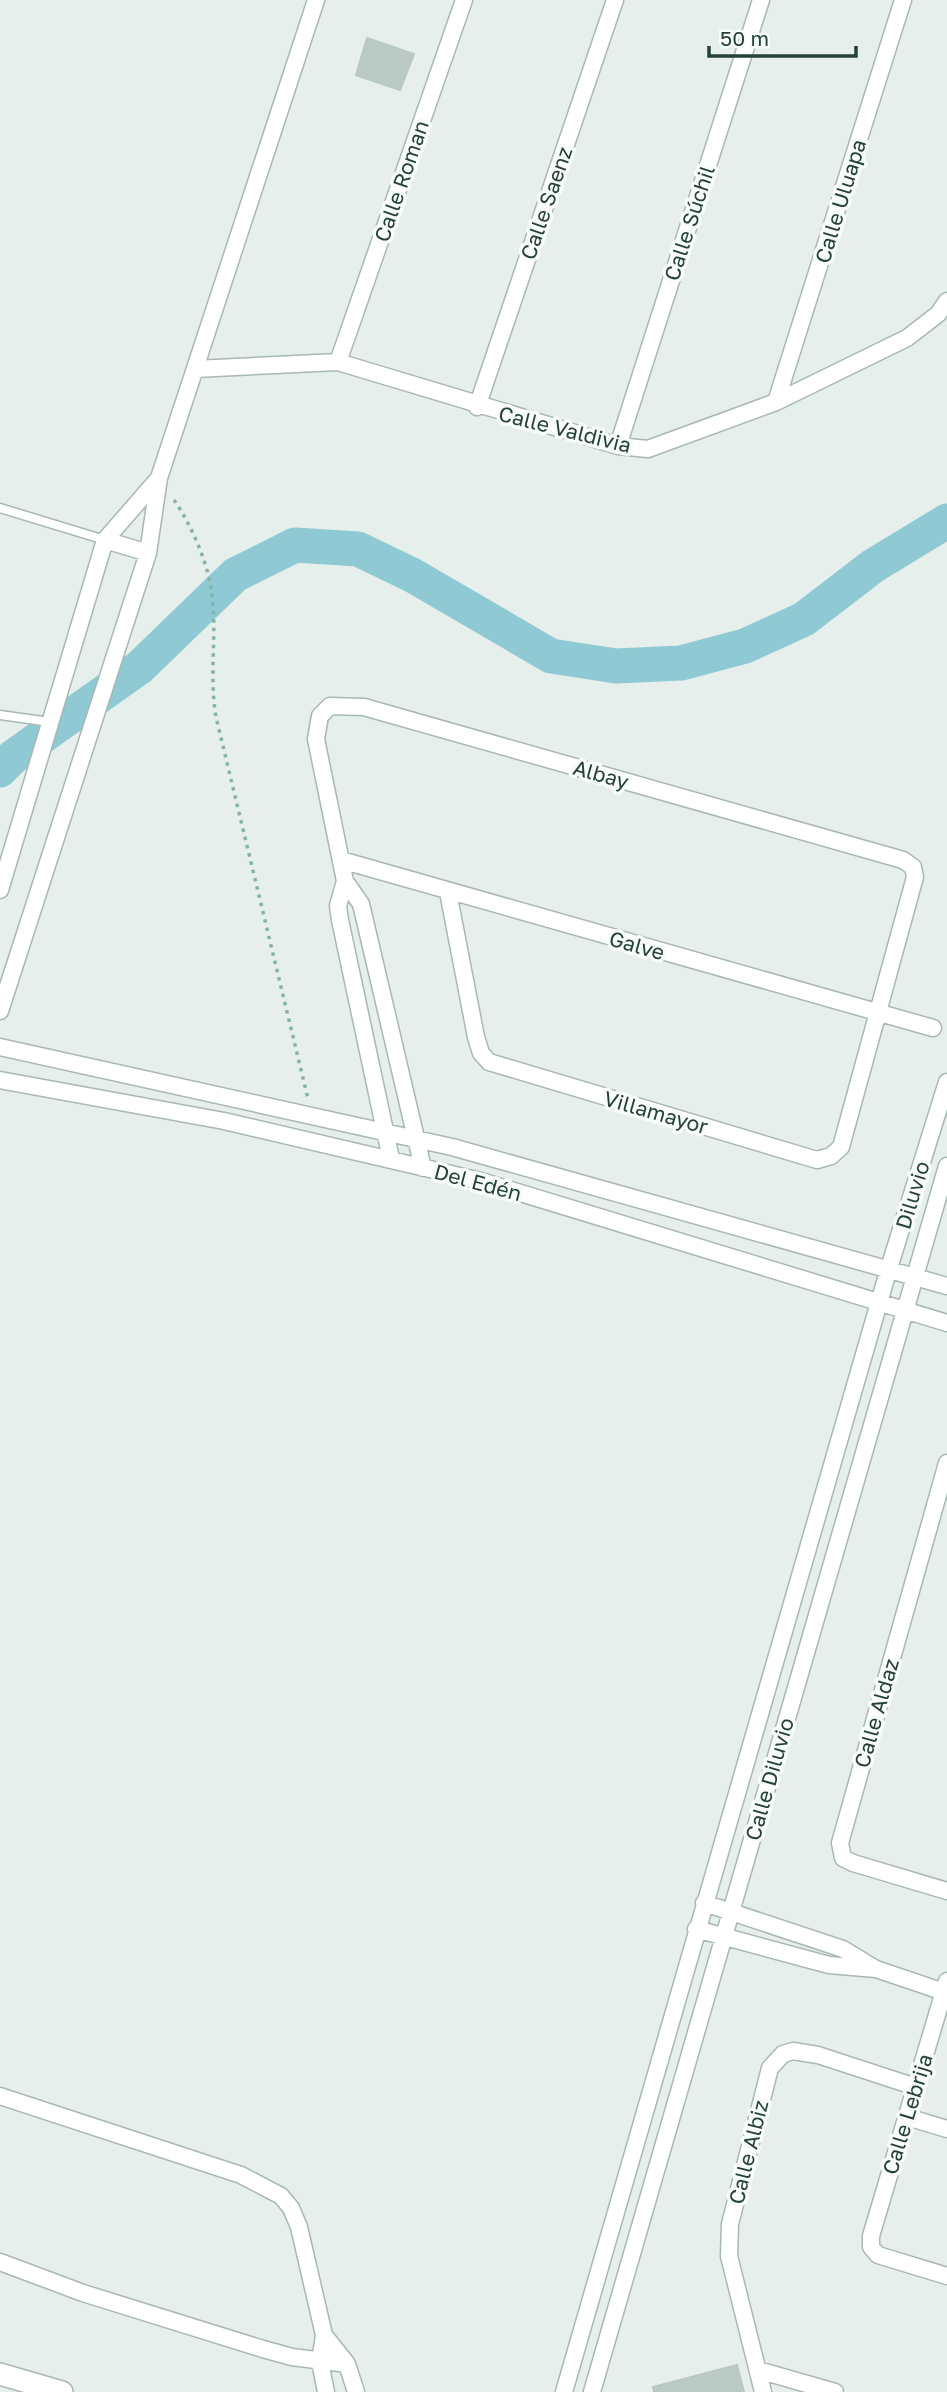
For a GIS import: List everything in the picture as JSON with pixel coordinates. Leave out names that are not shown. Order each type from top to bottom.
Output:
[{"type":"street","points":[[0,1011],[149,553],[159,478],[316,0]]},
{"type":"street","name":"Calle Roman","points":[[338,362],[464,0]]},
{"type":"street","name":"Calle Saenz","points":[[477,407],[615,0]]},
{"type":"street","name":"Calle Súchil","points":[[618,446],[761,0]]},
{"type":"street","name":"Calle Uluapa","points":[[776,402],[903,0]]},
{"type":"street","name":"Calle Valdivia","points":[[195,369],[338,362],[477,407],[618,446],[648,449],[776,402],[907,338],[938,314],[947,301]]},
{"type":"street","points":[[0,890],[105,540],[159,478]]},
{"type":"street","points":[[105,540],[149,553]]},
{"type":"street","name":"Albay","points":[[423,1168],[361,904],[345,881],[316,739],[316,724],[323,710],[330,706],[344,704],[364,707],[903,860],[913,867],[915,877],[879,1006]]},
{"type":"street","name":"Galve","points":[[341,860],[448,892],[879,1006],[933,1028]]},
{"type":"street","name":"Albay","points":[[345,881],[338,906],[340,920],[391,1160]]},
{"type":"street","name":"Villamayor","points":[[448,892],[476,1037],[481,1053],[489,1062],[817,1160],[831,1157],[841,1147],[879,1006]]},
{"type":"street","name":"Del Edén","points":[[0,1046],[416,1139],[947,1286]]},
{"type":"street","name":"Del Edén","points":[[0,1080],[224,1121],[481,1181],[947,1323]]},
{"type":"street","name":"Diluvio","points":[[564,2392],[889,1268],[947,1082]]},
{"type":"street","name":"Calle Diluvio","points":[[592,2392],[947,1166]]},
{"type":"street","name":"Calle Aldaz","points":[[947,1463],[840,1843],[843,1858],[853,1863],[947,1891]]},
{"type":"street","points":[[704,1903],[843,1948],[876,1969]]},
{"type":"street","points":[[696,1929],[830,1965],[876,1969],[946,1989]]},
{"type":"street","name":"Calle Lebrija","points":[[946,1989],[872,2222],[871,2247],[878,2255],[890,2260],[947,2276]]},
{"type":"street","name":"Calle Albiz","points":[[763,2392],[729,2256],[728,2241],[769,2068],[783,2054],[806,2052],[916,2087]]},
{"type":"street","points":[[0,2096],[241,2175],[281,2196],[291,2208],[299,2227],[324,2335],[320,2362],[326,2392]]},
{"type":"street","points":[[906,2117],[947,2129]]},
{"type":"street","points":[[0,2262],[83,2293],[262,2349],[320,2362],[347,2364]]},
{"type":"street","points":[[324,2335],[347,2364],[356,2392]]},
{"type":"street","points":[[758,2370],[835,2392]]},
{"type":"street","points":[[2,2374],[62,2392]]},
{"type":"lane","points":[[0,508],[105,540]]},
{"type":"lane","points":[[0,715],[50,722]]},
{"type":"path","points":[[159,478],[182,511],[210,578],[211,678],[216,718],[312,1115]]},
{"type":"building","points":[[367,38],[414,54],[400,90],[356,75]]},
{"type":"building","points":[[737,2365],[744,2392],[654,2392],[653,2387]]},
{"type":"waterway","points":[[0,770],[13,757],[140,667],[235,575],[295,545],[358,549],[412,575],[551,656],[616,666],[681,663],[745,646],[804,619],[873,566],[947,521]]}]
